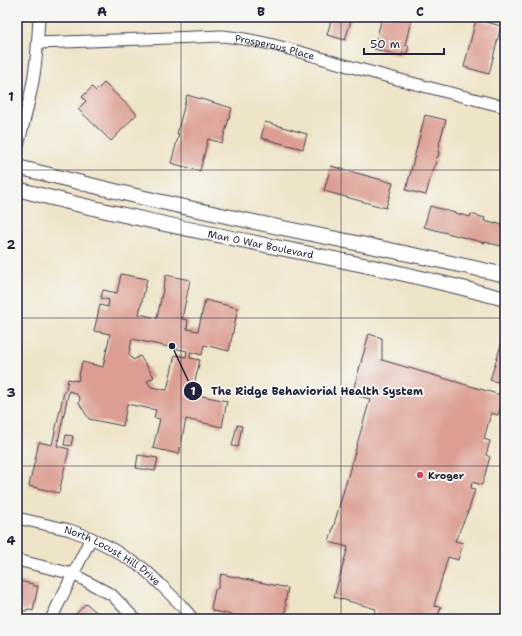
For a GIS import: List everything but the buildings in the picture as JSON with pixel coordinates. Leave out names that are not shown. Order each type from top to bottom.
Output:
[{"type":"main road","name":"Man O War Boulevard","points":[[17,167],[201,211],[459,264],[505,275]]},
{"type":"main road","name":"Man O War Boulevard","points":[[17,189],[137,218],[326,257],[505,299]]},
{"type":"street","points":[[17,150],[32,87],[38,42],[39,17]]},
{"type":"street","name":"Prosperous Place","points":[[38,42],[222,36],[240,38],[267,43],[505,107]]},
{"type":"street","name":"North Locust Hill Drive","points":[[17,518],[70,530],[109,547],[143,568],[181,605],[193,619]]},
{"type":"street","points":[[51,619],[91,538]]},
{"type":"street","points":[[17,560],[73,574],[112,595],[135,619]]},
{"type":"place","name":"The Ridge Behaviorial Health System","points":[[172,346]]},
{"type":"place","name":"Kroger","points":[[420,475]]}]
